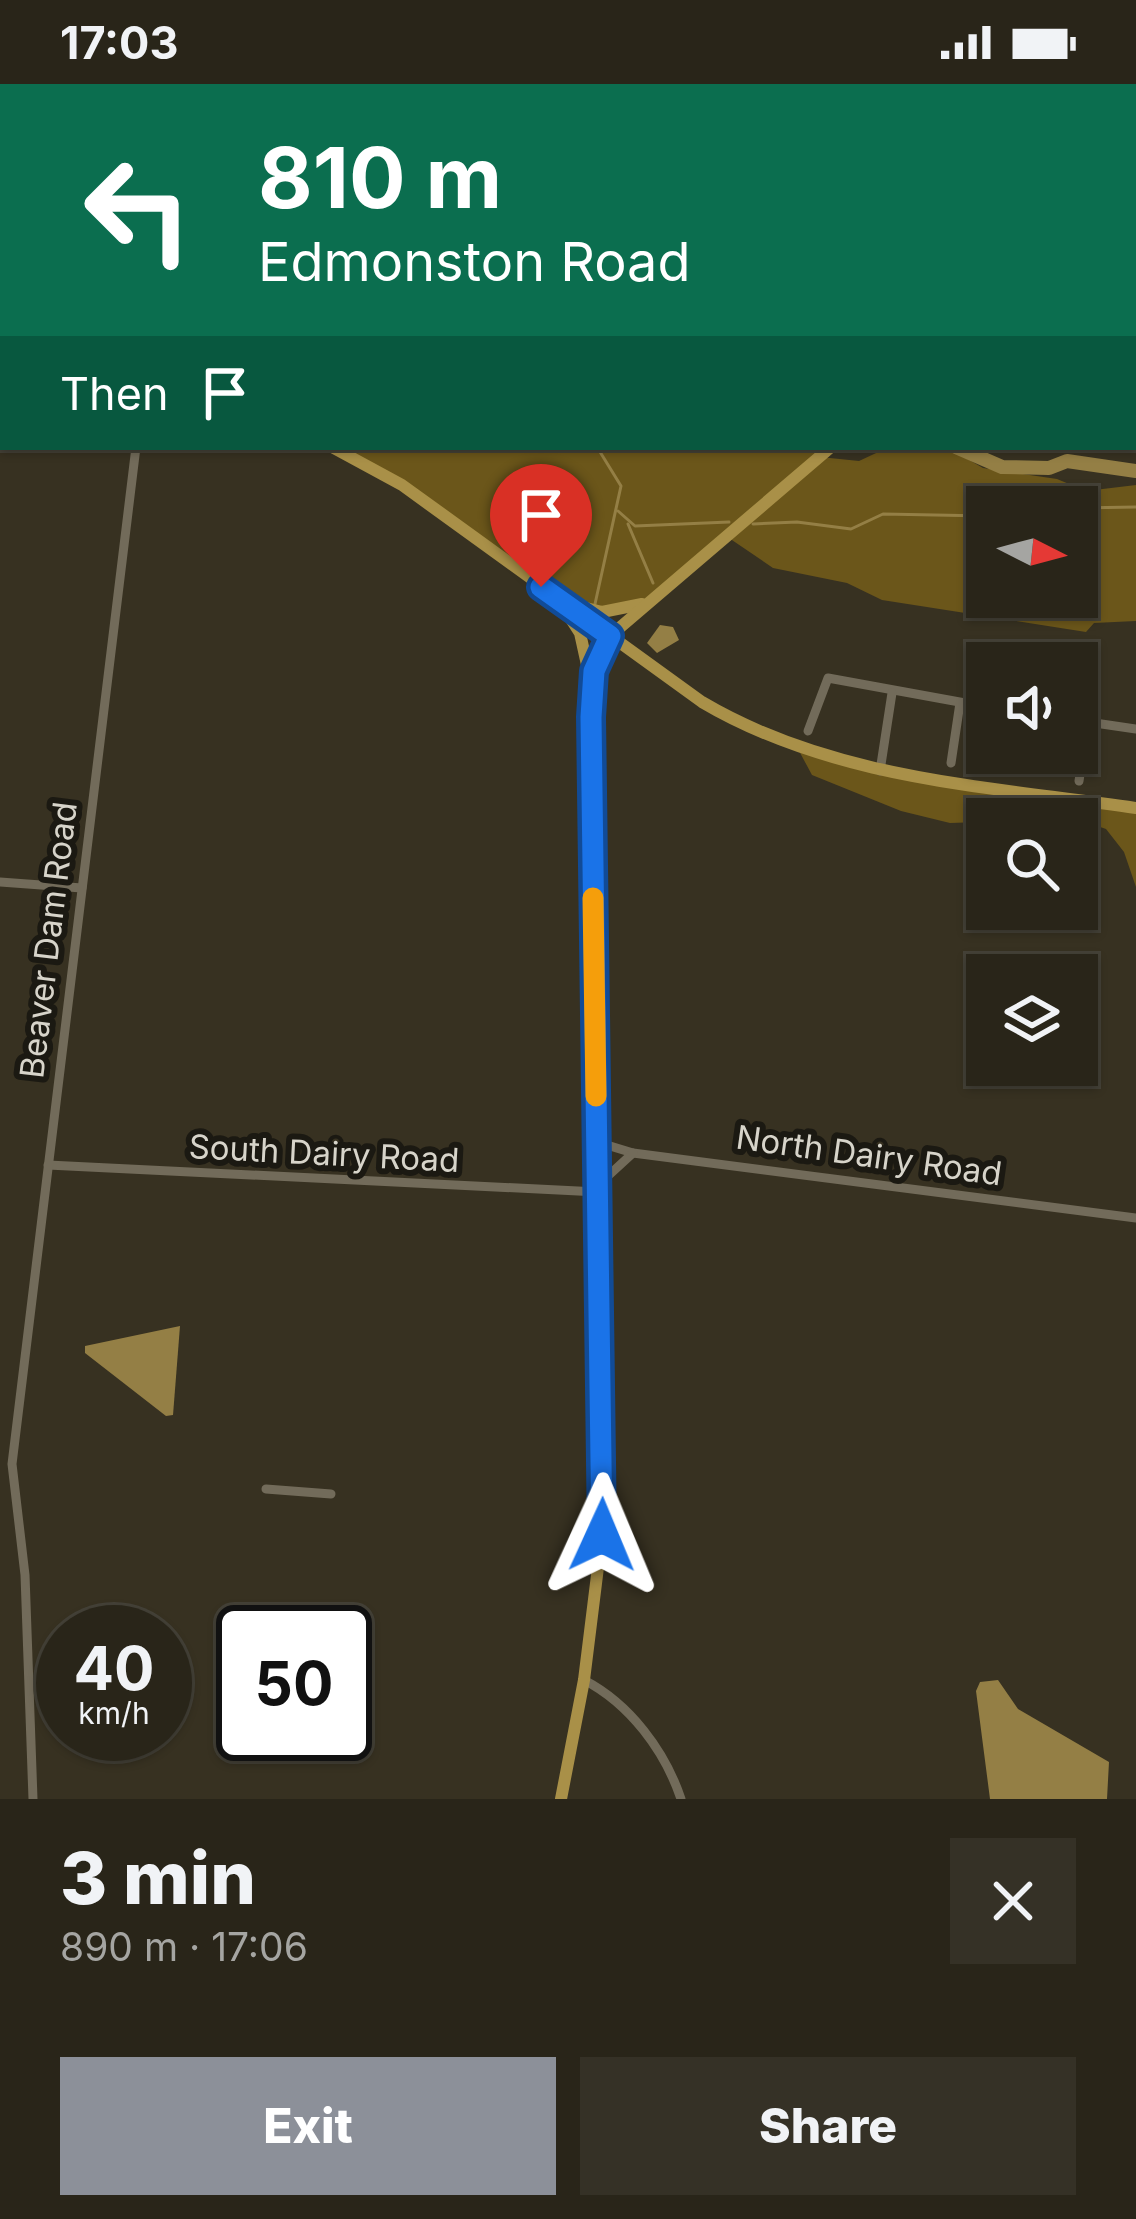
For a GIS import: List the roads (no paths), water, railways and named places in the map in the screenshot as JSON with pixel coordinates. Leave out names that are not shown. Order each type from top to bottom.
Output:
[{"type":"main road","points":[[338,450],[402,485],[702,702],[749,728],[818,756],[880,771],[1136,808]]},
{"type":"main road","points":[[591,691],[598,658],[610,636],[827,450]]},
{"type":"main road","points":[[558,599],[602,612],[649,602]]},
{"type":"main road","points":[[558,599],[586,648],[591,691],[603,1495],[599,1576],[561,1799]]},
{"type":"street","name":"Beaver Dam Road","points":[[33,1799],[25,1575],[12,1473],[136,450]]},
{"type":"street","points":[[808,731],[828,678],[966,704]]},
{"type":"street","points":[[880,771],[892,693]]},
{"type":"street","points":[[952,763],[960,703]]},
{"type":"street","points":[[1079,781],[1088,722],[1136,729]]},
{"type":"street","points":[[0,882],[82,888]]},
{"type":"street","name":"North Dairy Road","points":[[597,1142],[633,1153],[1136,1218]]},
{"type":"street","points":[[598,1189],[633,1153]]},
{"type":"street","name":"South Dairy Road","points":[[48,1165],[598,1189]]},
{"type":"street","points":[[266,1489],[331,1494]]},
{"type":"street","points":[[584,1680],[611,1698],[649,1737],[666,1761],[682,1799]]},
{"type":"waterway","points":[[595,604],[621,486],[599,450]]},
{"type":"waterway","points":[[963,450],[1002,467],[1049,468],[1067,461],[1136,471]]},
{"type":"waterway","points":[[1098,508],[1136,507]]},
{"type":"waterway","points":[[618,511],[635,526],[729,522]]},
{"type":"waterway","points":[[753,524],[797,522],[851,529],[883,514],[966,516]]},
{"type":"waterway","points":[[628,524],[653,583]]}]
